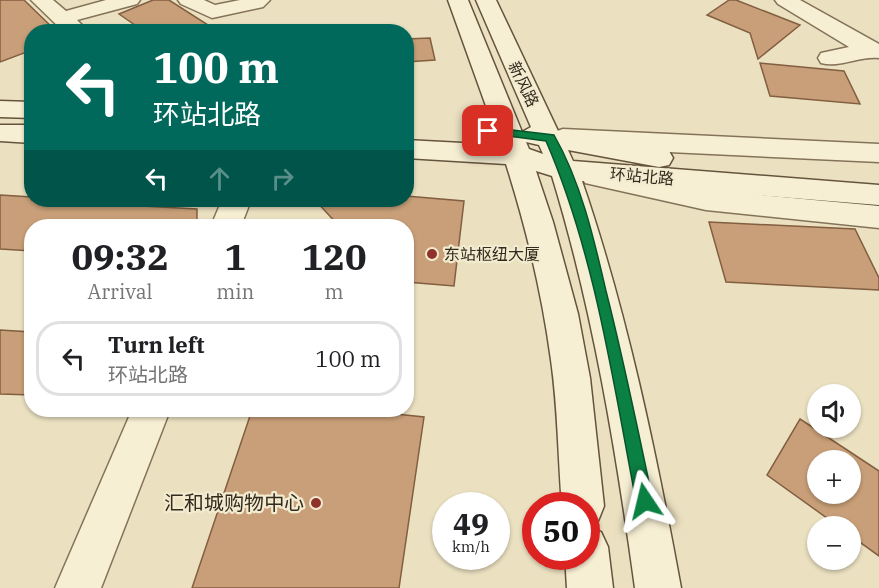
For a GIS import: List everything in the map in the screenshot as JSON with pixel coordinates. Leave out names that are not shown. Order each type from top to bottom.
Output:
[{"type":"main road","points":[[41,0],[69,24]]},
{"type":"main road","points":[[62,18],[130,0]]},
{"type":"main road","points":[[188,0],[212,12],[256,3],[260,0]]},
{"type":"main road","name":"新风路","points":[[458,0],[485,66],[545,250],[569,360],[582,492]]},
{"type":"main road","name":"新风路","points":[[486,0],[512,62],[564,170],[588,243],[641,480],[658,588]]},
{"type":"main road","points":[[784,0],[874,50]]},
{"type":"main road","points":[[829,58],[874,50]]},
{"type":"main road","points":[[0,109],[24,114]]},
{"type":"main road","points":[[0,133],[24,119]]},
{"type":"main road","name":"环站北路","points":[[414,128],[512,144],[564,170],[879,195]]},
{"type":"main road","points":[[550,137],[879,153]]},
{"type":"main road","name":"环站北路","points":[[414,149],[512,144],[550,137],[653,158],[879,176]]},
{"type":"main road","points":[[564,170],[706,200],[879,217]]},
{"type":"main road","points":[[78,588],[148,417]]},
{"type":"main road","points":[[588,570],[590,588]]},
{"type":"building","points":[[0,0],[24,0],[49,24],[24,24],[24,53],[0,62]]},
{"type":"building","points":[[153,0],[169,0],[206,24],[133,24],[119,14]]},
{"type":"building","points":[[729,0],[736,0],[800,25],[758,59],[750,33],[707,15]]},
{"type":"building","points":[[430,38],[435,60],[414,61],[414,39]]},
{"type":"building","points":[[760,63],[844,71],[860,104],[770,96]]},
{"type":"building","points":[[0,195],[24,196],[24,207],[197,209],[197,219],[24,219],[24,250],[0,249]]},
{"type":"building","name":"东站枢纽大厦","points":[[414,197],[464,201],[454,286],[414,283],[414,219],[333,219],[321,207],[414,207]]},
{"type":"building","points":[[709,222],[855,229],[879,278],[879,290],[726,282]]},
{"type":"building","points":[[0,330],[24,332],[24,395],[0,394]]},
{"type":"building","name":"汇和城购物中心","points":[[250,417],[424,417],[399,588],[192,588]]},
{"type":"building","points":[[800,419],[807,424],[807,438],[829,438],[847,450],[807,450],[807,504],[767,475]]},
{"type":"building","points":[[861,459],[879,471],[879,556],[861,543],[861,516],[824,516],[807,504],[861,504]]},
{"type":"place","name":"东站枢纽大厦","points":[[432,254]]},
{"type":"place","name":"汇和城购物中心","points":[[316,503]]},
{"type":"route","points":[[488,131],[550,137],[564,170],[588,243],[616,361],[645,501]]}]
